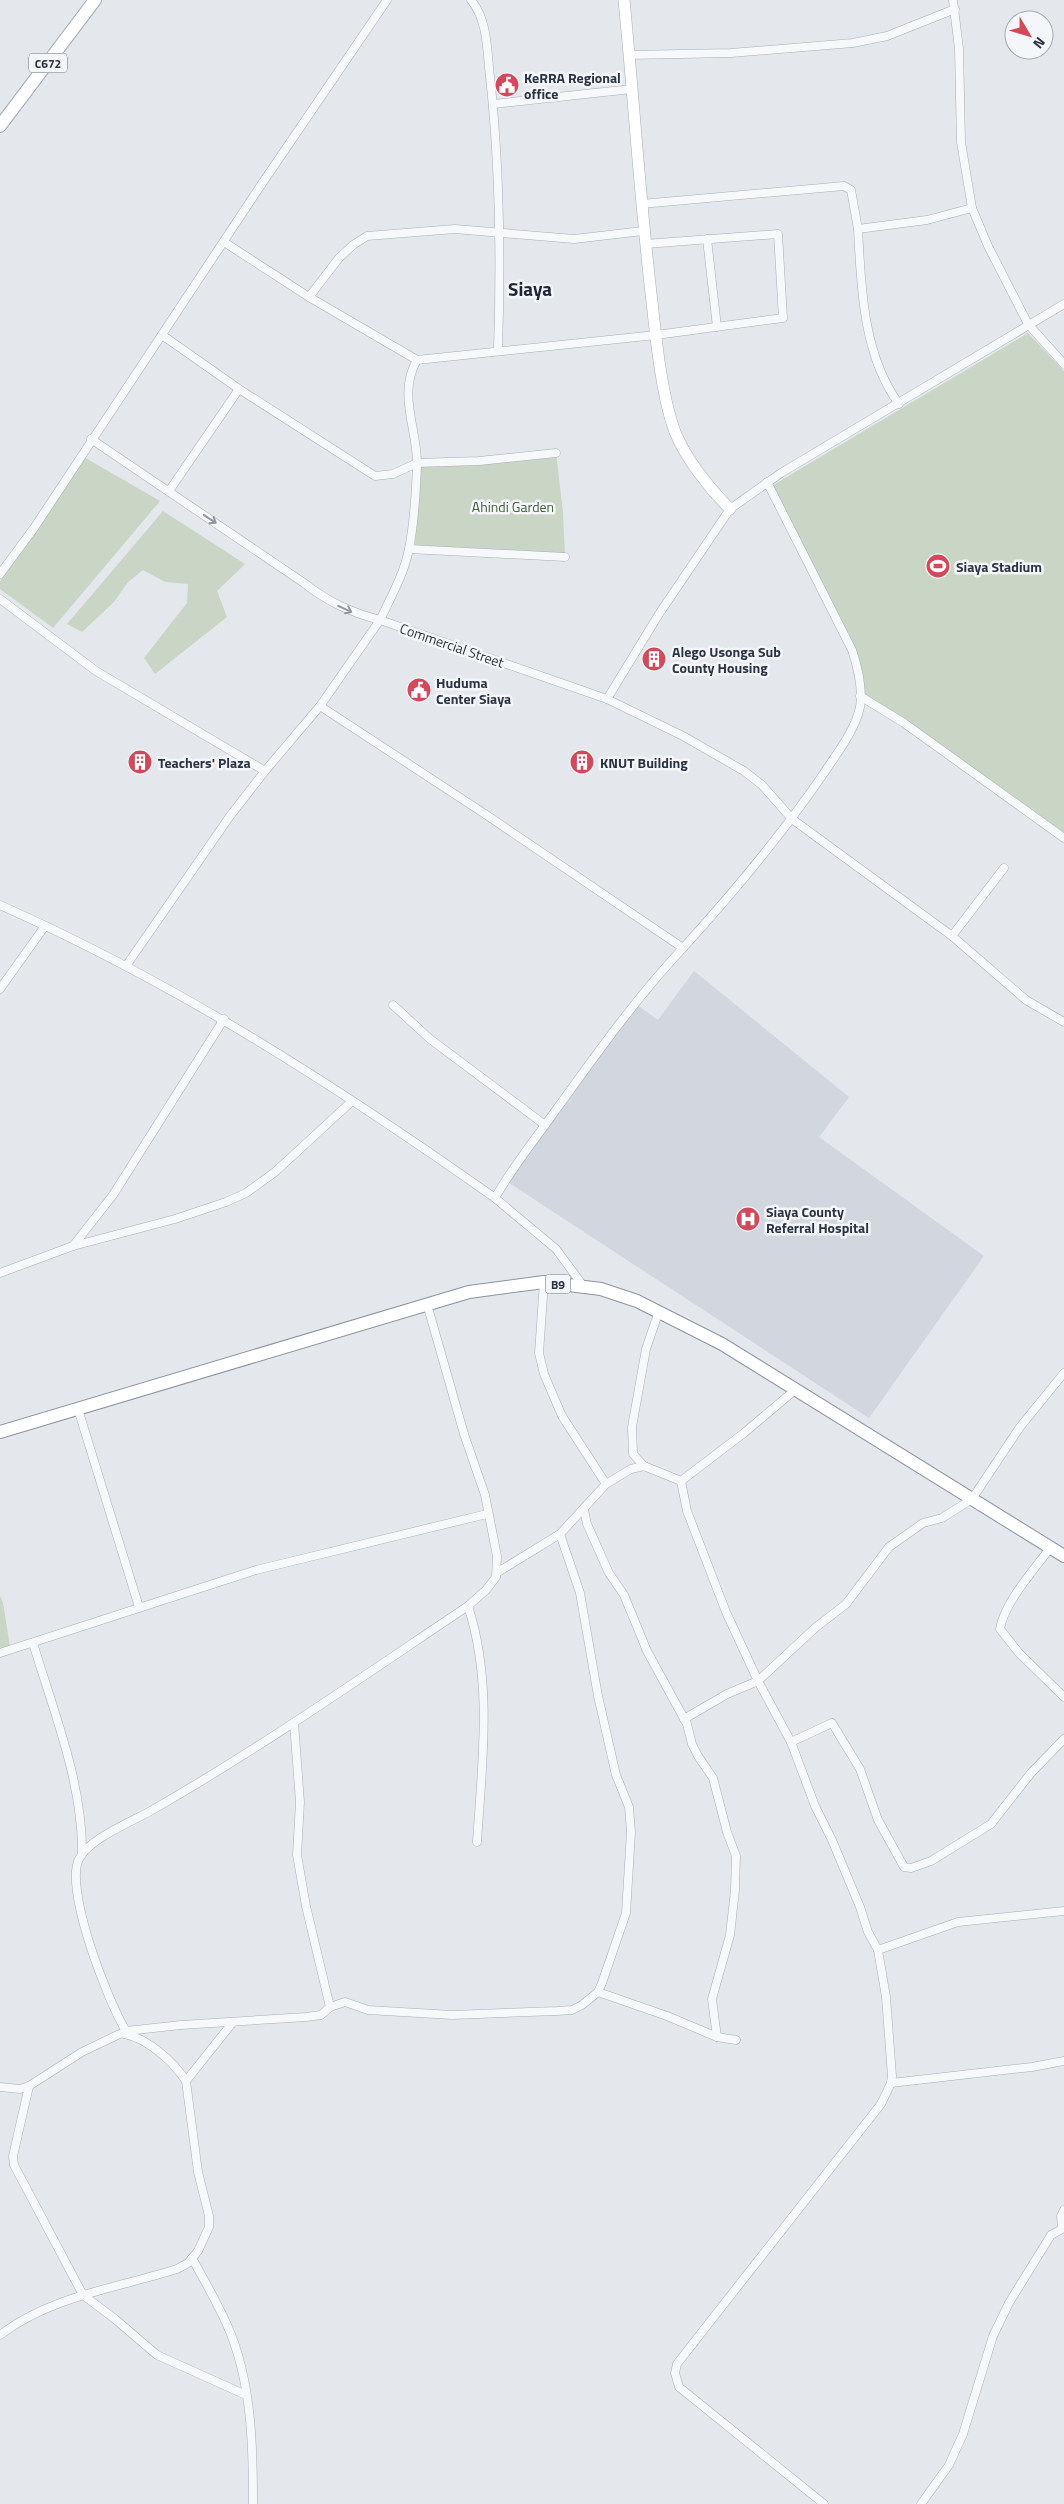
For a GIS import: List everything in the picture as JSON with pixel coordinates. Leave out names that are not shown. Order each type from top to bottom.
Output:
[{"type":"main road","name":"C672","points":[[0,126],[95,0]]},
{"type":"main road","points":[[624,0],[643,231],[656,335],[670,416],[676,434],[698,470],[730,509]]},
{"type":"main road","name":"B9","points":[[0,1432],[482,1289],[544,1282],[619,1294],[659,1311],[722,1344],[1064,1556]]},
{"type":"street","points":[[0,574],[34,528],[91,440],[387,0]]},
{"type":"street","points":[[471,0],[478,8],[482,22],[493,104],[500,232],[498,350]]},
{"type":"street","points":[[953,0],[961,75],[961,142],[972,208],[988,246],[1028,324],[1064,364]]},
{"type":"street","points":[[629,55],[731,53],[853,43],[887,36],[955,9]]},
{"type":"street","points":[[493,104],[632,89]]},
{"type":"street","points":[[641,204],[844,186],[851,190],[858,229],[862,286],[876,360],[887,388],[899,404]]},
{"type":"street","points":[[858,229],[927,220],[972,208]]},
{"type":"street","points":[[309,297],[339,258],[353,245],[367,236],[455,230],[574,239],[643,231]]},
{"type":"street","points":[[224,242],[309,297],[416,360],[656,335],[783,318],[778,234],[645,244]]},
{"type":"street","points":[[707,239],[717,327]]},
{"type":"street","points":[[607,699],[659,614],[730,509],[767,482],[1064,304]]},
{"type":"street","points":[[162,335],[239,389],[375,476],[393,474],[417,463],[479,461],[556,453]]},
{"type":"street","points":[[126,966],[212,842],[265,770],[320,706],[380,620],[395,590],[409,549],[417,463],[409,415],[409,382],[416,360]]},
{"type":"street","points":[[169,491],[239,389]]},
{"type":"street","name":"Commercial Street","points":[[91,440],[169,491],[326,600],[351,612],[380,620],[607,699],[726,759],[762,784],[792,819],[952,936],[1026,1000],[1064,1022]]},
{"type":"street","points":[[495,1198],[637,998],[747,876],[792,819],[845,742],[856,721],[860,696],[859,671],[852,650],[767,482]]},
{"type":"street","points":[[409,549],[565,558]]},
{"type":"street","points":[[0,599],[96,670],[265,770]]},
{"type":"street","points":[[860,696],[904,723],[1064,838]]},
{"type":"street","points":[[320,706],[482,812],[682,948]]},
{"type":"street","points":[[952,936],[1004,868]]},
{"type":"street","points":[[0,905],[126,966],[224,1019],[351,1102],[495,1198],[552,1244],[584,1287]]},
{"type":"street","points":[[0,989],[45,926]]},
{"type":"street","points":[[393,1005],[430,1039],[545,1125]]},
{"type":"street","points":[[73,1246],[109,1201],[224,1019]]},
{"type":"street","points":[[0,1273],[73,1246],[175,1219],[246,1193],[275,1172],[351,1102]]},
{"type":"street","points":[[544,1282],[539,1353],[544,1374],[562,1416],[606,1484]]},
{"type":"street","points":[[428,1304],[464,1434],[486,1495],[498,1572]]},
{"type":"street","points":[[659,1311],[646,1349],[632,1427],[633,1454],[644,1466],[681,1481]]},
{"type":"street","points":[[684,1719],[727,1694],[758,1681],[815,1628],[846,1604],[890,1547],[923,1523],[942,1518],[972,1499],[1020,1427],[1064,1373]]},
{"type":"street","points":[[681,1481],[744,1433],[795,1390]]},
{"type":"street","points":[[78,1408],[139,1607]]},
{"type":"street","points":[[123,2032],[88,1935],[75,1876],[76,1866],[82,1854],[100,1839],[170,1800],[294,1723],[468,1606],[486,1590],[498,1572],[560,1534],[606,1484],[631,1469],[644,1466]]},
{"type":"street","points":[[681,1481],[682,1496],[687,1511],[726,1612],[758,1681],[791,1742],[815,1806],[832,1840],[860,1907],[868,1932],[878,1950],[887,2006],[892,2083],[881,2104],[677,2364],[674,2373],[679,2387],[686,2394],[737,2432],[824,2504]]},
{"type":"street","points":[[584,1510],[609,1573],[624,1595],[647,1651],[684,1719],[692,1744],[713,1778],[727,1832],[736,1856],[735,1890],[730,1935],[712,1999],[717,2037]]},
{"type":"street","points":[[0,1653],[256,1570],[488,1514]]},
{"type":"street","points":[[0,2087],[20,2088],[30,2086],[82,2052],[123,2032],[306,2017],[326,2013],[330,2007],[345,2002],[368,2010],[452,2015],[572,2010],[598,1992],[626,1913],[631,1832],[629,1807],[616,1775],[598,1696],[580,1593],[560,1534]]},
{"type":"street","points":[[1050,1548],[1014,1598],[1001,1621],[1000,1629],[1019,1653],[1064,1697]]},
{"type":"street","points":[[468,1606],[477,1639],[485,1708],[477,1842]]},
{"type":"street","points":[[33,1642],[68,1760],[82,1822],[82,1854]]},
{"type":"street","points":[[294,1723],[300,1802],[297,1855],[306,1906],[330,2007]]},
{"type":"street","points":[[791,1742],[832,1723],[860,1769],[867,1793],[888,1841],[904,1867],[911,1868],[931,1861],[991,1824],[1031,1773],[1064,1739]]},
{"type":"street","points":[[878,1950],[958,1922],[1064,1911]]},
{"type":"street","points":[[598,1992],[667,2016],[717,2037],[736,2040]]},
{"type":"street","points":[[186,2081],[233,2022]]},
{"type":"street","points":[[0,2335],[24,2318],[83,2296],[177,2269],[192,2258],[205,2237],[209,2216],[198,2172],[186,2081],[180,2073],[146,2042],[134,2035],[123,2032]]},
{"type":"street","points":[[892,2083],[1032,2067],[1064,2061]]},
{"type":"street","points":[[30,2086],[13,2156],[14,2165],[83,2296],[157,2355],[246,2395]]},
{"type":"street","points":[[921,2504],[949,2465],[963,2434],[984,2361],[1009,2303],[1051,2235],[1062,2229],[1061,2216],[1064,2210]]},
{"type":"street","points":[[192,2258],[232,2337],[246,2395],[252,2444],[253,2504]]},
{"type":"shaded area","name":"Siaya County Referral Hospital","points":[[694,971],[849,1097],[819,1137],[984,1256],[869,1418],[506,1181],[636,1004],[658,1020]]},
{"type":"green space","name":"Siaya Stadium","points":[[1028,333],[1064,371],[1064,833],[995,783],[860,696],[854,644],[770,487]]},
{"type":"green space","name":"Ahindi Garden","points":[[556,453],[563,512],[565,557],[415,549],[417,463]]},
{"type":"green space","points":[[82,456],[160,501],[53,628],[0,589],[0,581]]},
{"type":"green space","points":[[163,511],[245,564],[217,591],[227,617],[155,674],[144,658],[187,603],[188,584],[165,582],[143,570],[128,582],[114,602],[82,632],[67,624]]},
{"type":"green space","points":[[0,1596],[3,1603],[11,1653],[0,1655]]},
{"type":"place","name":"KeRRA Regional office","points":[[507,85]]},
{"type":"place","name":"Siaya Stadium","points":[[938,566]]},
{"type":"place","name":"Alego Usonga Sub County Housing","points":[[654,659]]},
{"type":"place","name":"Huduma Center Siaya","points":[[419,690]]},
{"type":"place","name":"Teachers' Plaza","points":[[140,762]]},
{"type":"place","name":"KNUT Building","points":[[582,762]]},
{"type":"place","name":"Siaya County Referral Hospital","points":[[748,1219]]},
{"type":"district","name":"Siaya","points":[[530,288]]}]
